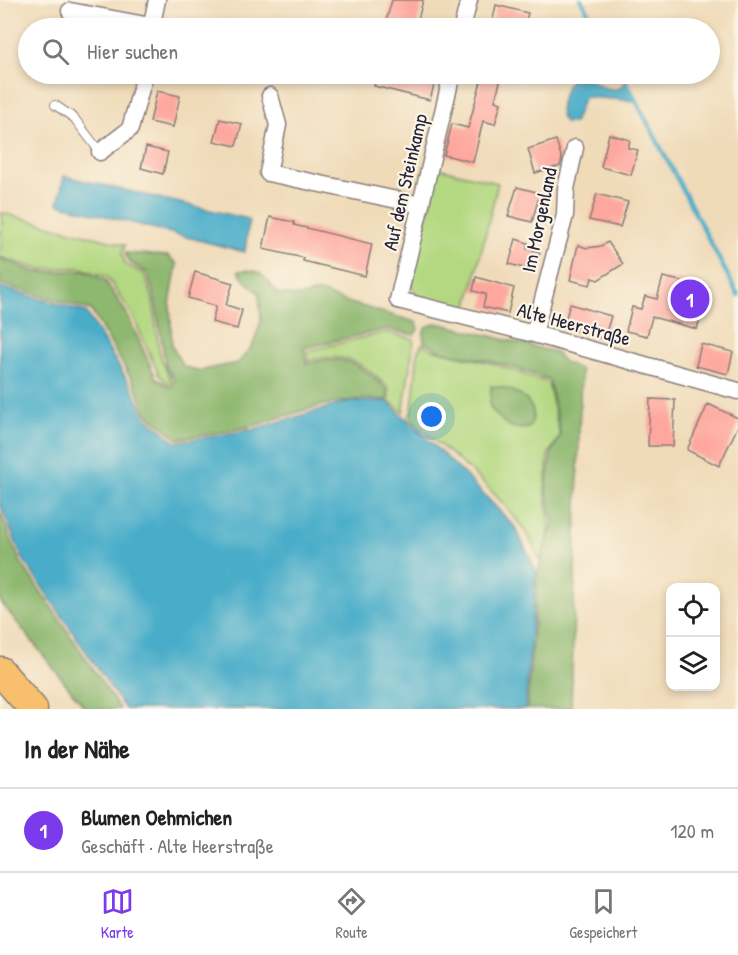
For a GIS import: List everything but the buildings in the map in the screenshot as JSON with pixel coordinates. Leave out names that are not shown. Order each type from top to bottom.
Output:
[{"type":"highway","points":[[0,671],[33,709]]},
{"type":"street","points":[[153,18],[158,0]]},
{"type":"street","points":[[464,18],[469,0]]},
{"type":"street","points":[[70,11],[105,18]]},
{"type":"street","points":[[100,152],[130,129],[142,84]]},
{"type":"street","name":"Auf dem Steinkamp","points":[[398,300],[450,84]]},
{"type":"street","points":[[270,96],[278,125],[268,173],[421,205]]},
{"type":"street","name":"Im Morgenland","points":[[534,334],[565,215],[566,189],[575,148]]},
{"type":"street","name":"Alte Heerstraße","points":[[398,300],[534,334],[738,391]]},
{"type":"lane","points":[[55,105],[74,118],[100,152]]},
{"type":"green space","points":[[438,168],[498,183],[467,310],[418,298],[411,286]]},
{"type":"green space","points":[[2,213],[125,245],[122,253],[125,264],[144,274],[150,291],[159,349],[171,379],[168,383],[159,375],[132,314],[107,277],[81,268],[38,269],[0,257]]},
{"type":"green space","points":[[125,253],[168,256],[177,264],[170,304],[172,346],[183,366],[198,371],[238,363],[253,345],[261,321],[259,293],[245,281],[238,271],[258,272],[278,294],[299,296],[320,292],[416,322],[418,329],[414,335],[386,329],[304,348],[306,364],[342,360],[360,367],[387,390],[387,400],[336,402],[247,427],[178,439],[147,414],[134,383],[91,310],[0,284],[0,258],[36,272],[85,271],[105,280],[127,314],[156,378],[170,387],[174,379],[166,367],[154,294],[147,273],[129,262]]},
{"type":"green space","points":[[437,323],[555,352],[564,362],[581,370],[571,709],[527,709],[538,571],[553,524],[546,489],[551,454],[561,435],[549,380],[502,364],[449,353],[432,346],[424,341],[423,334],[426,327]]},
{"type":"green space","points":[[386,332],[414,339],[403,412],[389,401],[389,389],[371,372],[353,361],[333,357],[308,361],[307,351]]},
{"type":"green space","points":[[423,343],[430,349],[495,364],[548,383],[560,436],[548,455],[545,491],[550,527],[540,561],[528,536],[502,503],[472,473],[408,418],[412,410],[418,351]]},
{"type":"green space","points":[[491,386],[508,389],[524,398],[532,411],[533,419],[529,428],[511,427],[498,417],[490,407]]},
{"type":"green space","points":[[0,512],[20,561],[120,709],[86,709],[0,601]]},
{"type":"water","points":[[598,84],[614,89],[626,84],[635,101],[586,97],[583,99],[574,123],[565,123],[560,112],[567,85]]},
{"type":"water","points":[[64,176],[249,219],[245,252],[58,204]]},
{"type":"water","points":[[0,287],[86,312],[132,388],[145,416],[176,442],[251,430],[347,402],[387,401],[465,475],[515,527],[536,571],[525,709],[125,709],[23,559],[0,505]]},
{"type":"waterway","points":[[581,0],[591,18]]},
{"type":"waterway","points":[[627,84],[738,295]]},
{"type":"place","name":"Blumen Oehmichen","points":[[690,299]]}]
